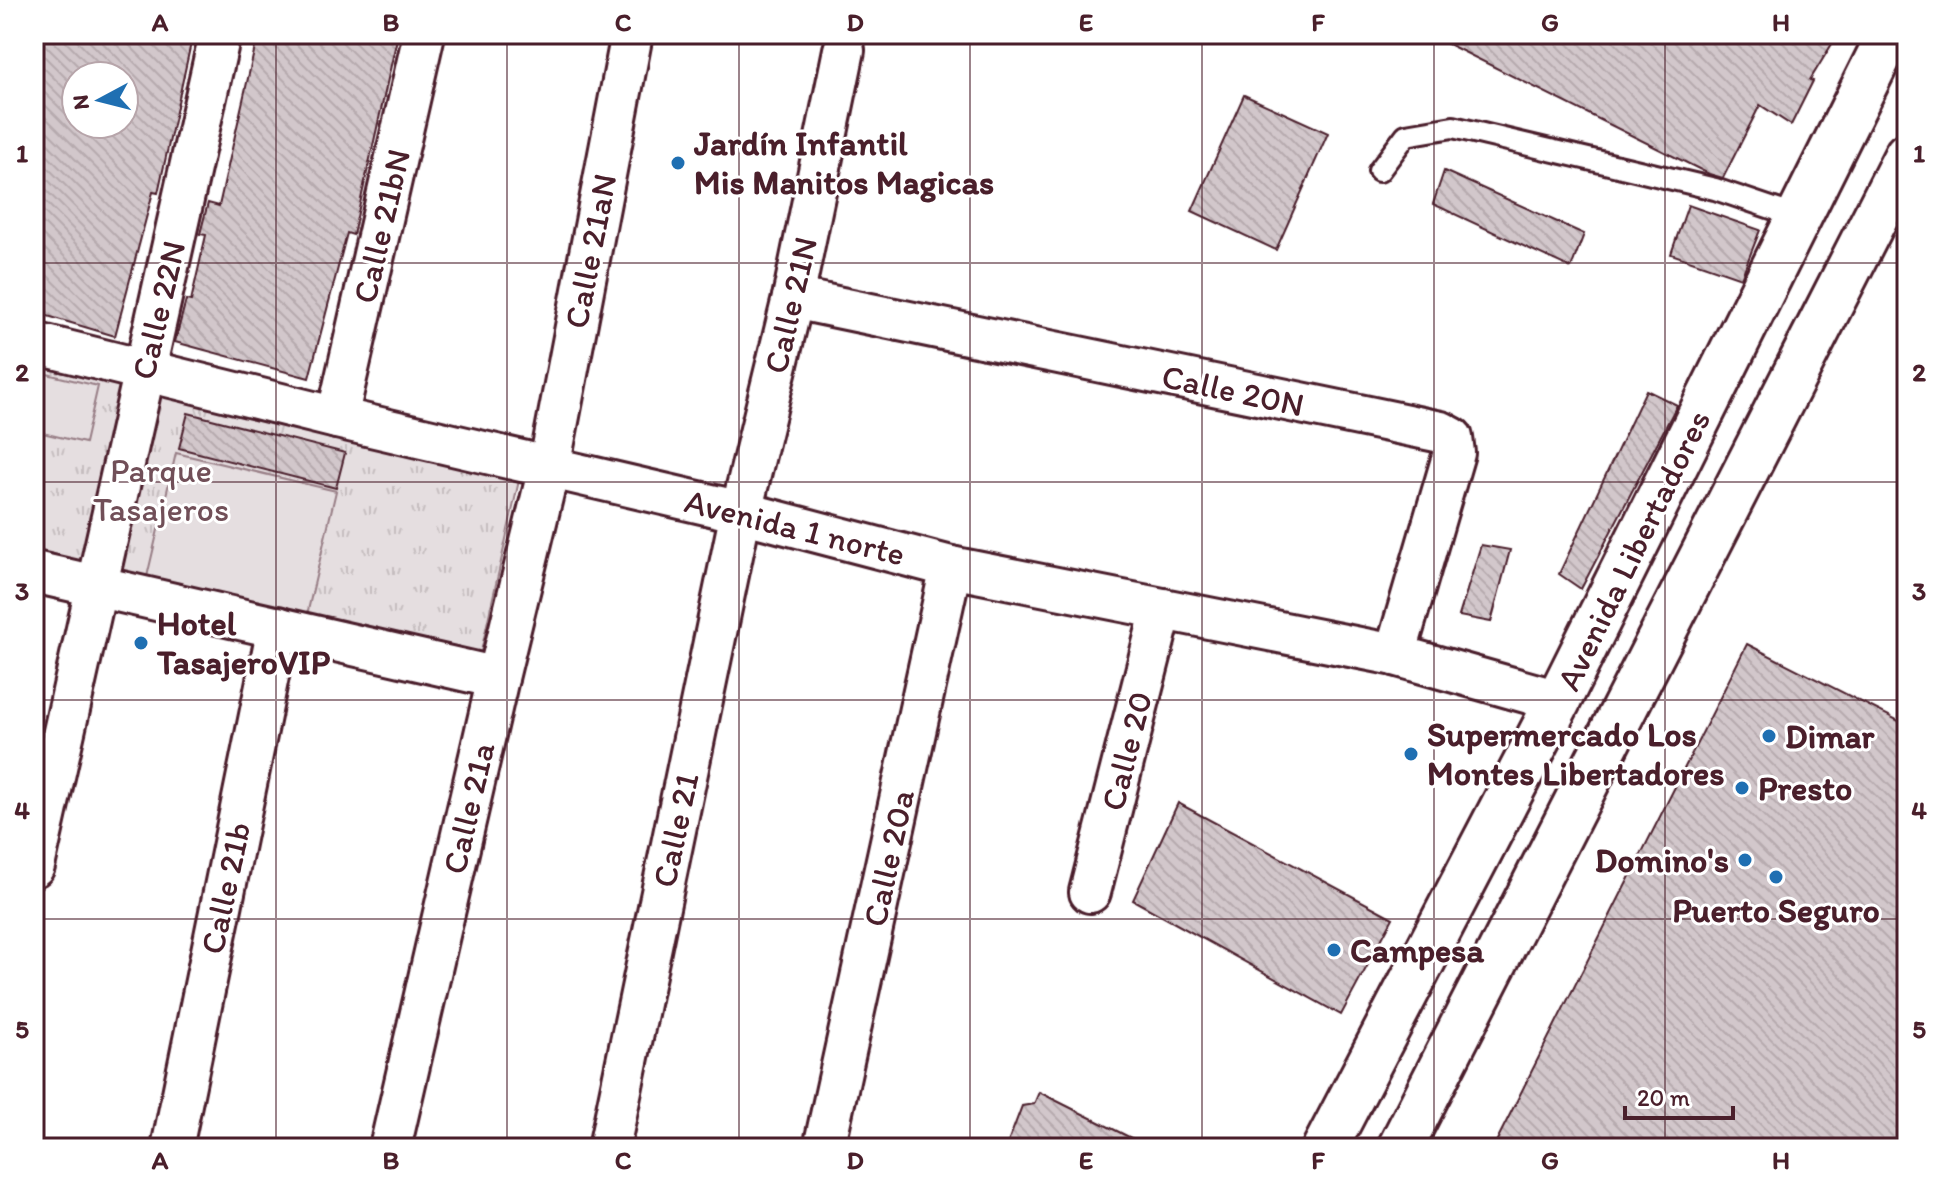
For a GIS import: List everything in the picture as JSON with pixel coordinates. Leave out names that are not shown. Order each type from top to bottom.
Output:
[{"type":"main road","name":"Avenida Libertadores","points":[[1325,1148],[1558,701],[1890,34]]},
{"type":"main road","name":"Avenida Libertadores","points":[[1400,1148],[1907,155]]},
{"type":"street","name":"Calle 22N","points":[[34,866],[220,34]]},
{"type":"street","name":"Calle 21bN","points":[[337,418],[424,34]]},
{"type":"street","name":"Calle 21aN","points":[[549,468],[632,34]]},
{"type":"street","name":"Calle 21N","points":[[741,512],[793,298],[844,50]]},
{"type":"street","name":"Calle 20N","points":[[793,298],[1441,432],[1452,438],[1454,453],[1395,655]]},
{"type":"street","name":"Avenida 1 norte","points":[[34,343],[337,418],[741,512],[951,567],[1395,655],[1558,701]]},
{"type":"street","name":"Calle 21a","points":[[390,1148],[549,468]]},
{"type":"street","name":"Calle 21","points":[[609,1148],[741,512]]},
{"type":"street","name":"Calle 20a","points":[[824,1148],[951,567]]},
{"type":"street","points":[[34,572],[498,678]]},
{"type":"street","name":"Calle 20","points":[[1090,892],[1162,609]]},
{"type":"street","name":"Calle 21b","points":[[172,1148],[278,627]]},
{"type":"lane","points":[[1379,171],[1406,135],[1453,127],[1715,189],[1798,217]]},
{"type":"green space","name":"Parque Tasajeros","points":[[34,366],[520,476],[480,656],[34,556]]},
{"type":"green space","points":[[34,371],[98,386],[85,443],[34,431]]},
{"type":"green space","points":[[176,453],[336,491],[306,619],[146,581]]},
{"type":"building","points":[[41,34],[193,34],[158,193],[153,192],[115,336],[34,312],[34,48],[38,49]]},
{"type":"building","points":[[258,34],[398,34],[353,235],[347,233],[309,378],[175,342],[186,300],[191,301],[206,235],[200,234],[208,203],[219,206]]},
{"type":"building","points":[[1428,34],[1838,34],[1810,80],[1813,81],[1791,125],[1760,105],[1723,178],[1709,174]]},
{"type":"building","points":[[1244,95],[1328,133],[1276,250],[1192,211]]},
{"type":"building","points":[[1444,171],[1584,234],[1571,268],[1433,204]]},
{"type":"building","points":[[1688,205],[1760,230],[1741,278],[1671,254]]},
{"type":"building","points":[[1646,390],[1677,405],[1581,589],[1559,574]]},
{"type":"building","points":[[188,413],[345,453],[336,488],[179,448]]},
{"type":"building","points":[[1481,545],[1510,550],[1491,622],[1459,616]]},
{"type":"building","points":[[1747,644],[1907,725],[1907,1148],[1493,1148]]},
{"type":"building","points":[[1178,803],[1393,918],[1341,1015],[1133,900]]},
{"type":"building","points":[[1039,1092],[1151,1148],[1006,1148],[1022,1106],[1034,1104]]},
{"type":"place","name":"Jardín Infantil Mis Manitos Magicas","points":[[678,163]]},
{"type":"place","name":"Hotel TasajeroVIP","points":[[141,643]]},
{"type":"place","name":"Dimar","points":[[1769,736]]},
{"type":"place","name":"Supermercado Los Montes Libertadores","points":[[1411,754]]},
{"type":"place","name":"Presto","points":[[1742,788]]},
{"type":"place","name":"Domino's","points":[[1745,860]]},
{"type":"place","name":"Puerto Seguro","points":[[1776,877]]},
{"type":"place","name":"Campesa","points":[[1334,950]]}]
